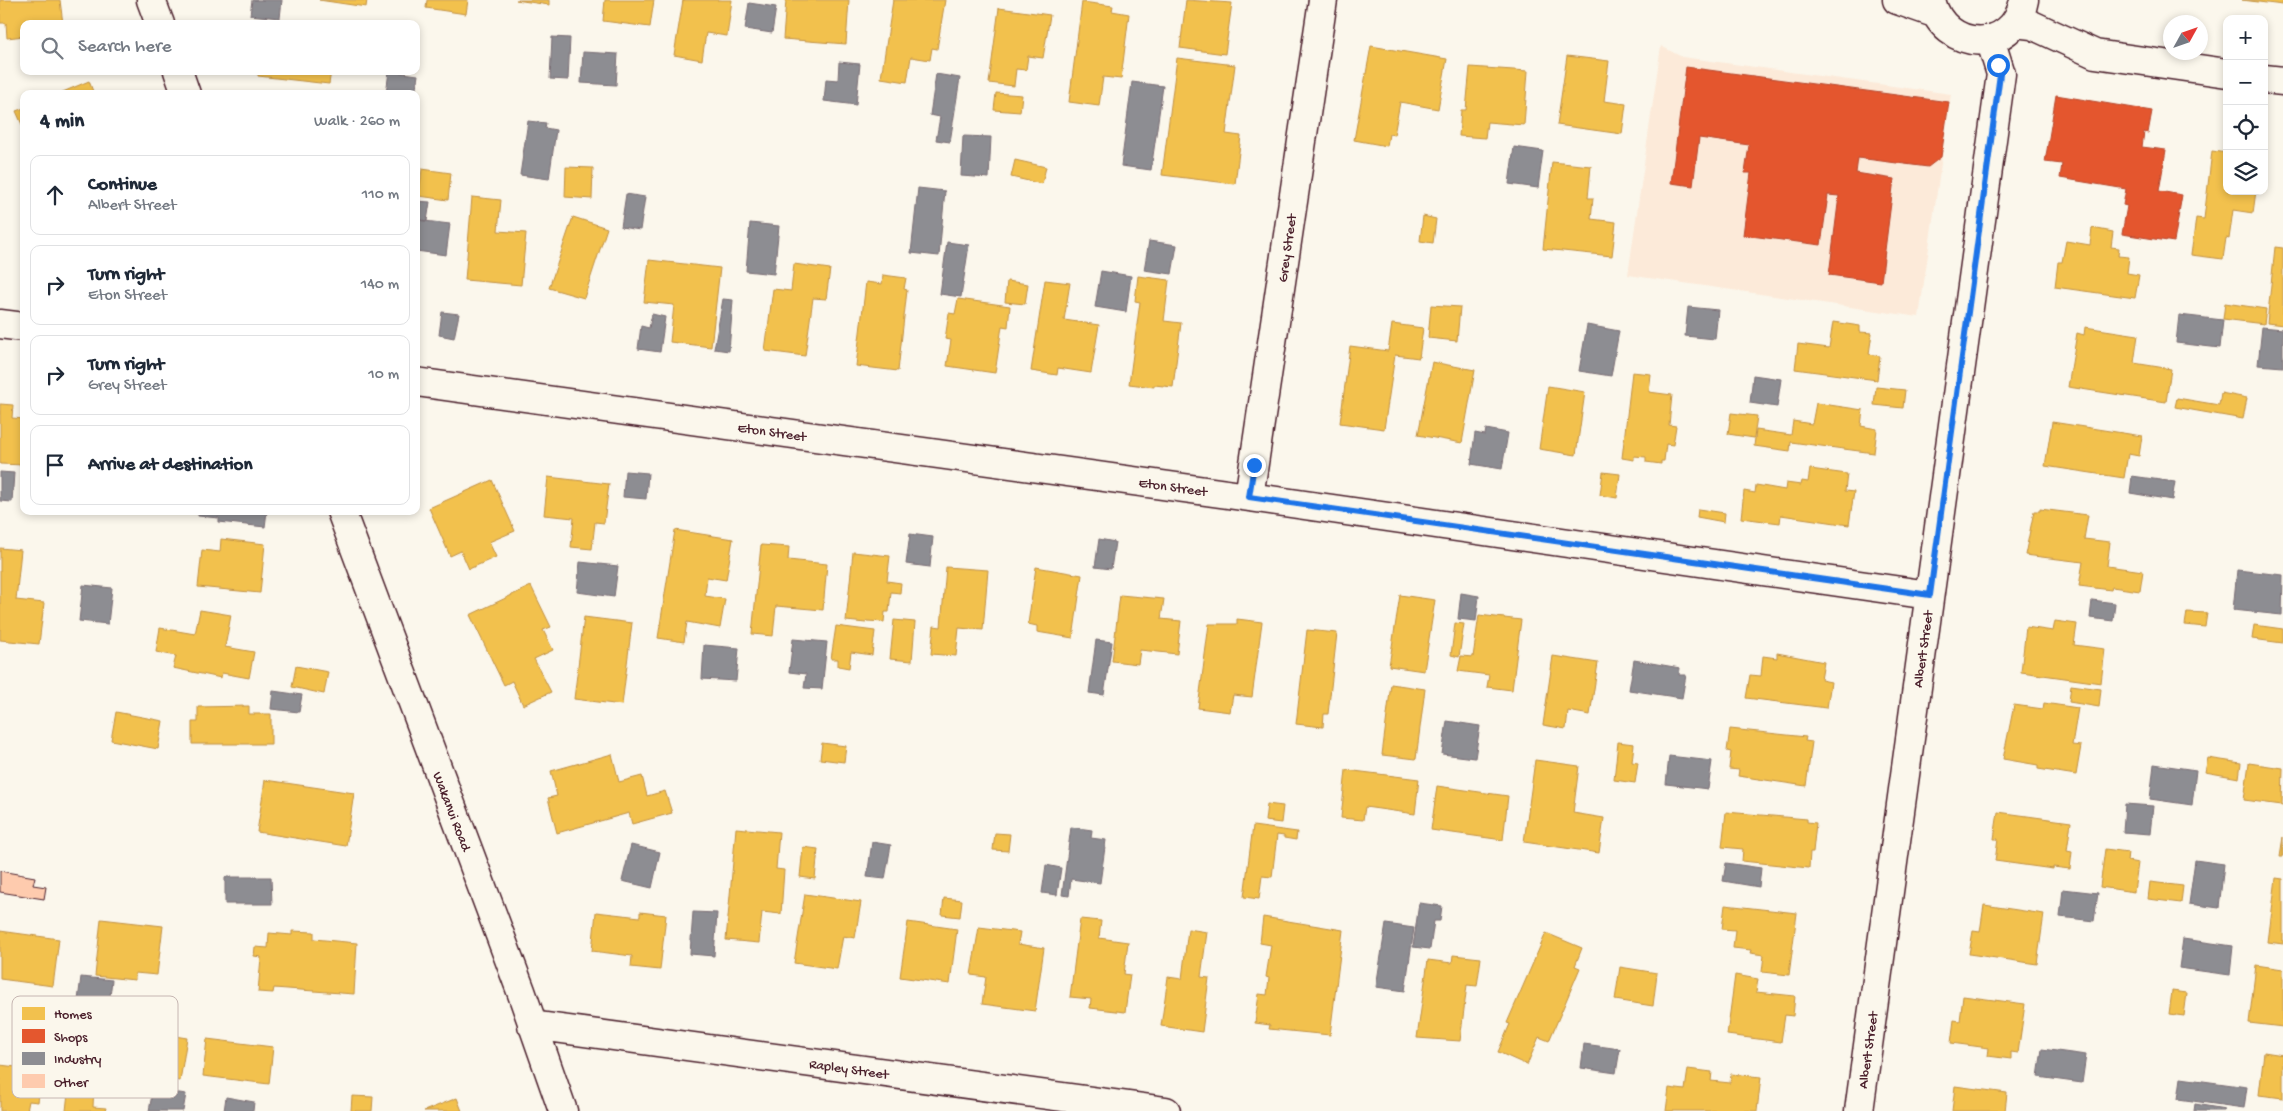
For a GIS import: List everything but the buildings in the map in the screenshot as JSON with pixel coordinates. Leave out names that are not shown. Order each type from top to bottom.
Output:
[{"type":"street","points":[[151,0],[158,20]]},
{"type":"street","name":"Grey Street","points":[[1249,497],[1323,0]]},
{"type":"street","points":[[1898,0],[1932,6],[1941,24],[1951,33],[1963,39],[1976,41],[1990,39],[2004,33],[2020,12],[2032,25],[2095,54],[2223,72]]},
{"type":"street","name":"Albert Street","points":[[1858,1111],[2000,74],[1990,39]]},
{"type":"street","points":[[179,75],[185,90]]},
{"type":"street","points":[[2268,80],[2283,82]]},
{"type":"street","points":[[0,324],[20,327]]},
{"type":"street","name":"Eton Street","points":[[420,383],[1249,497],[1930,595]]},
{"type":"street","name":"Wakanui Road","points":[[342,515],[564,1111]]},
{"type":"street","name":"Rapley Street","points":[[532,1025],[1166,1111]]},
{"type":"shaded area","points":[[1661,46],[1682,57],[1951,94],[1919,317],[1628,275]]},
{"type":"route","points":[[1254,465],[1249,497],[1930,595],[2000,74],[1998,65]]}]
